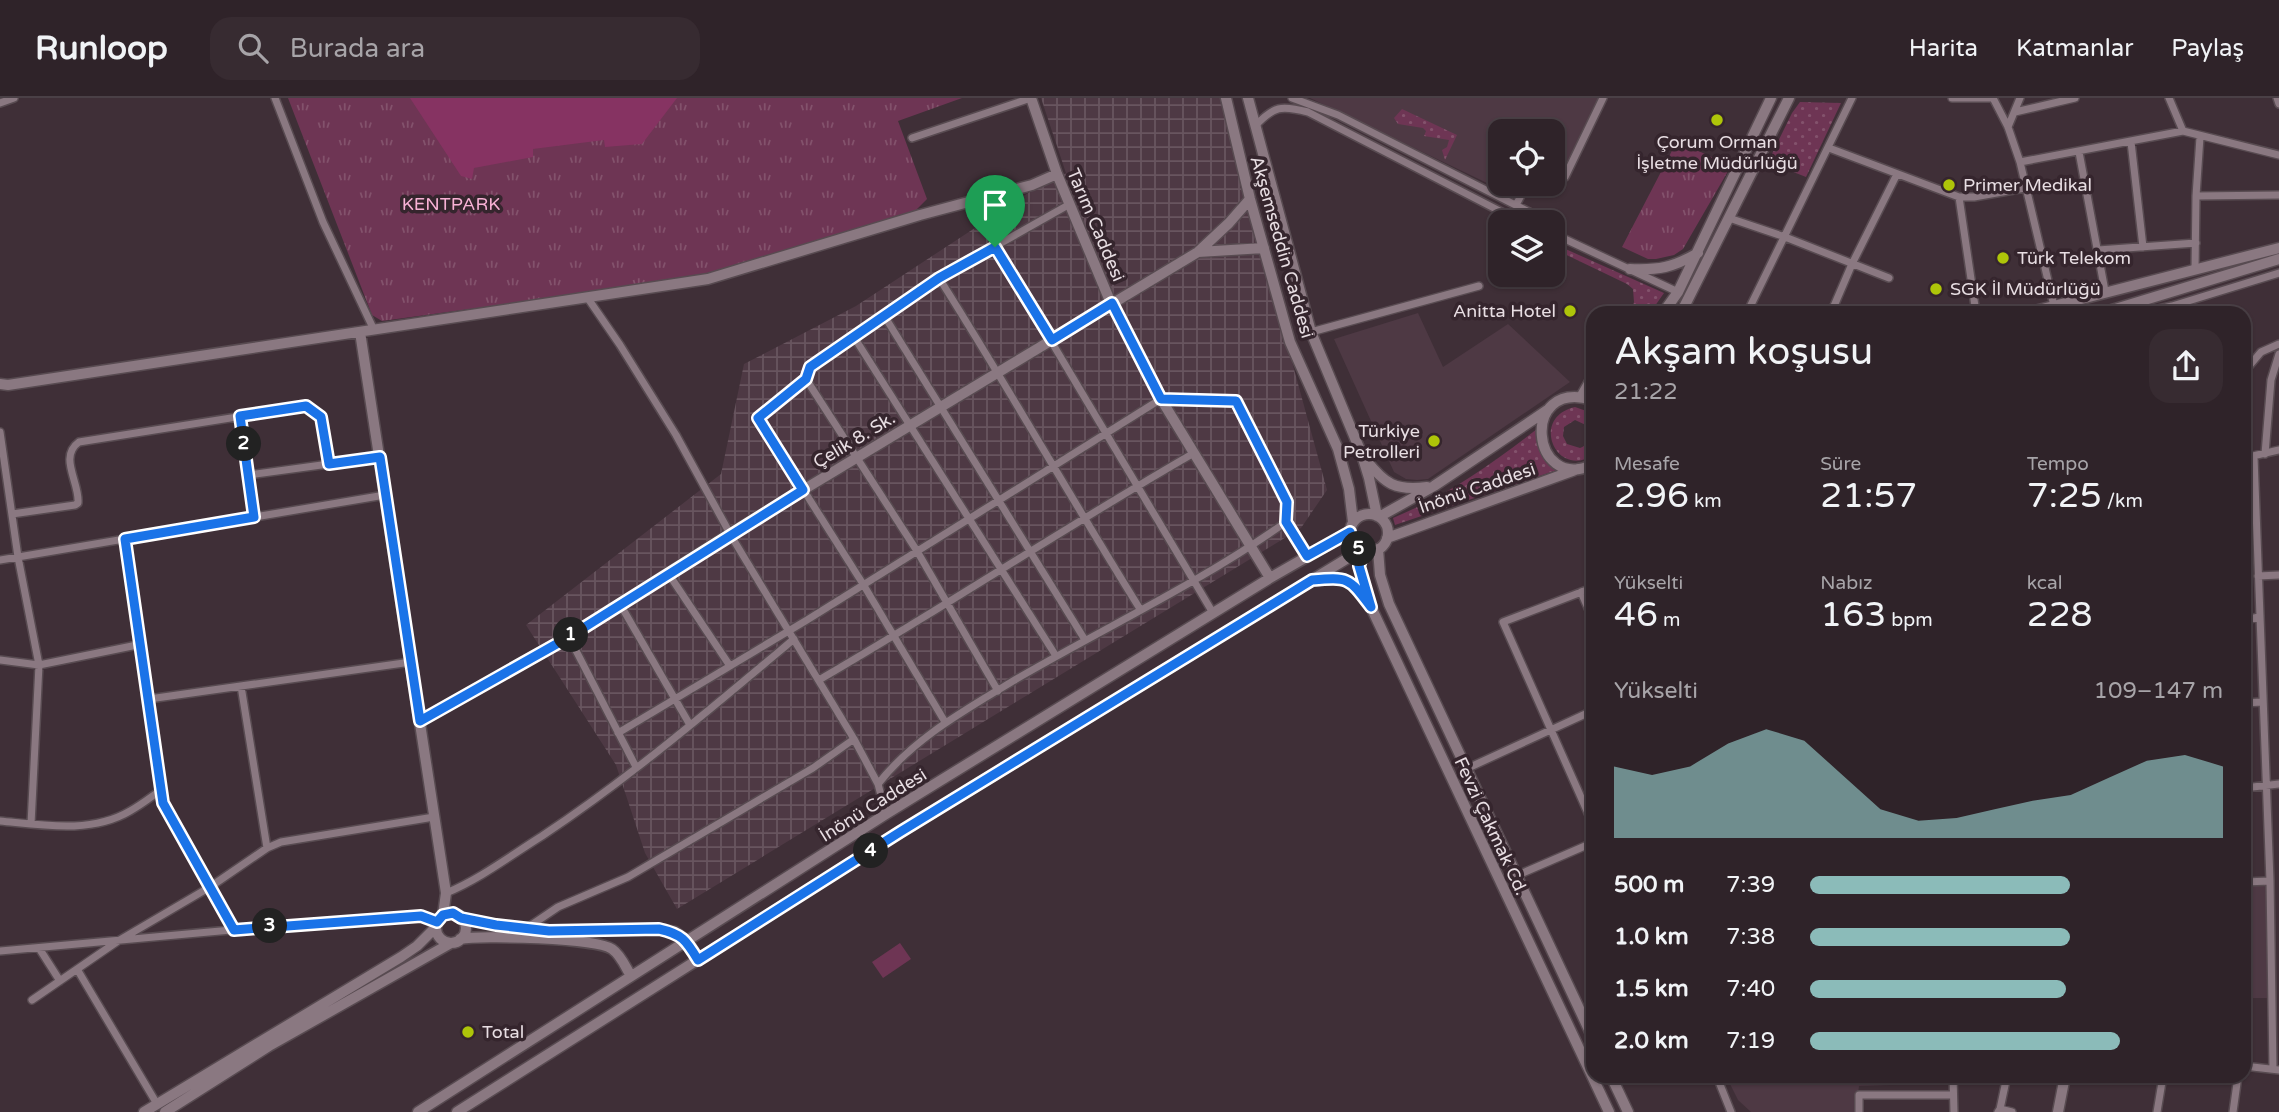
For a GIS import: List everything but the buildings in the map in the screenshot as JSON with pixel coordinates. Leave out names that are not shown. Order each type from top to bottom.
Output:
[{"type":"main road","name":"Tarım Caddesi","points":[[1031,98],[1057,174],[1112,303],[1161,399],[1270,578]]},
{"type":"main road","name":"Akşemseddin Caddesi","points":[[1226,98],[1250,199],[1290,342],[1338,449],[1349,489],[1352,527]]},
{"type":"main road","name":"Akşemseddin Caddesi","points":[[1248,98],[1311,332],[1362,455],[1378,517]]},
{"type":"main road","points":[[1668,306],[1698,253],[1770,98]]},
{"type":"main road","points":[[1685,306],[1789,98]]},
{"type":"main road","points":[[0,384],[8,385],[708,279],[920,215],[1032,185],[1057,174]]},
{"type":"main road","points":[[1198,252],[1250,199]]},
{"type":"main road","points":[[1198,252],[1264,248]]},
{"type":"main road","points":[[2063,306],[2105,291],[2279,248]]},
{"type":"main road","name":"Çelik 8. Sk.","points":[[420,721],[569,637],[730,534],[1198,252]]},
{"type":"main road","points":[[1630,270],[1676,265],[1698,253]]},
{"type":"main road","points":[[2125,306],[2279,259]]},
{"type":"main road","points":[[165,1112],[269,1046],[456,941],[466,926],[446,893],[360,332]]},
{"type":"main road","points":[[1586,388],[1581,397],[1586,398]]},
{"type":"main road","name":"İnönü Caddesi","points":[[1378,517],[1434,486],[1558,402],[1569,397],[1581,397]]},
{"type":"main road","points":[[1549,409],[1540,431],[1547,454],[1566,468],[1578,469]]},
{"type":"main road","points":[[1362,455],[1383,481],[1407,490],[1434,486]]},
{"type":"main road","name":"İnönü Caddesi","points":[[1387,538],[1586,467]]},
{"type":"main road","points":[[457,1112],[900,832],[1312,580],[1363,550],[1378,549],[1387,538],[1387,527],[1378,517],[1362,515],[1352,527],[1353,543],[1363,550]]},
{"type":"main road","name":"İnönü Caddesi","points":[[418,1112],[886,814],[1352,527]]},
{"type":"main road","name":"Fevzi Çakmak Cd.","points":[[1378,549],[1380,575],[1389,604],[1586,1018]]},
{"type":"main road","name":"Fevzi Çakmak Cd.","points":[[1363,550],[1359,566],[1371,607],[1586,1063]]},
{"type":"main road","points":[[1312,580],[1340,578],[1353,583],[1371,607]]},
{"type":"main road","points":[[144,1112],[417,946],[438,921],[446,893]]},
{"type":"main road","points":[[438,921],[460,916],[549,931],[659,929],[676,932],[687,941],[698,960]]},
{"type":"main road","points":[[438,921],[442,940],[494,936],[596,944],[612,949],[631,976]]},
{"type":"main road","name":"Fevzi Çakmak Cd.","points":[[1595,1083],[1609,1112]]},
{"type":"main road","points":[[1614,1083],[1628,1112]]},
{"type":"main road","points":[[2058,1112],[2064,1083]]},
{"type":"street","points":[[0,103],[14,98]]},
{"type":"street","points":[[275,98],[323,222],[374,330]]},
{"type":"street","points":[[912,138],[1031,98]]},
{"type":"street","points":[[1293,98],[1338,115],[1526,210]]},
{"type":"street","points":[[1565,175],[1603,98]]},
{"type":"street","points":[[1751,306],[1852,98]]},
{"type":"street","points":[[1952,98],[1993,98],[2008,127],[2020,162],[2054,306]]},
{"type":"street","points":[[2008,127],[2020,98]]},
{"type":"street","points":[[2015,112],[2075,98]]},
{"type":"street","points":[[2169,98],[2183,131]]},
{"type":"street","points":[[2277,98],[2279,104]]},
{"type":"street","points":[[1255,126],[1269,111],[1287,107],[1308,111],[1498,210]]},
{"type":"street","points":[[2020,162],[2183,131],[2279,155]]},
{"type":"street","points":[[2195,270],[2200,136]]},
{"type":"street","points":[[2131,142],[2143,247]]},
{"type":"street","points":[[1829,148],[1959,197],[2025,188]]},
{"type":"street","points":[[2079,152],[2105,291]]},
{"type":"street","points":[[1833,306],[1897,174]]},
{"type":"street","points":[[2196,196],[2279,195]]},
{"type":"street","points":[[1516,205],[1521,196]]},
{"type":"street","points":[[1959,197],[1975,306]]},
{"type":"street","points":[[945,722],[895,636],[758,418],[806,379],[810,367],[939,278],[1070,204]]},
{"type":"street","points":[[1729,218],[1889,278]]},
{"type":"street","points":[[1565,237],[1678,292]]},
{"type":"street","points":[[2098,250],[2196,243]]},
{"type":"street","points":[[995,247],[1213,612]]},
{"type":"street","points":[[2184,306],[2279,273]]},
{"type":"street","points":[[939,278],[1140,609]]},
{"type":"street","points":[[1311,332],[1479,286]]},
{"type":"street","points":[[587,297],[676,436],[730,534],[854,739],[878,784],[886,814]]},
{"type":"street","points":[[885,317],[1085,640]]},
{"type":"street","points":[[855,337],[1056,656]]},
{"type":"street","points":[[2251,364],[2261,352],[2279,344]]},
{"type":"street","points":[[2265,454],[2271,380],[2279,354]]},
{"type":"street","points":[[806,379],[917,551],[998,691]]},
{"type":"street","points":[[618,733],[1161,399],[1236,401],[1287,502],[1286,522],[1307,556]]},
{"type":"street","points":[[12,514],[78,503],[69,456],[79,442],[240,416],[310,407],[321,417],[329,464]]},
{"type":"street","points":[[240,416],[254,517]]},
{"type":"street","points":[[0,432],[18,557],[39,665],[31,824]]},
{"type":"street","points":[[2251,457],[2279,450]]},
{"type":"street","points":[[819,680],[1194,453]]},
{"type":"street","points":[[248,475],[380,457]]},
{"type":"street","points":[[2251,1067],[2276,1069],[2275,949],[2262,702],[2254,457]]},
{"type":"street","points":[[0,560],[385,495]]},
{"type":"street","points":[[878,784],[900,756],[945,722],[1056,656],[1250,548],[1286,522]]},
{"type":"street","points":[[125,539],[163,803],[234,930]]},
{"type":"street","points":[[668,573],[730,666]]},
{"type":"street","points":[[2258,576],[2279,575]]},
{"type":"street","points":[[1586,590],[1503,622],[1586,808]]},
{"type":"street","points":[[1581,592],[1586,603]]},
{"type":"street","points":[[620,604],[690,725]]},
{"type":"street","points":[[2251,619],[2259,617]]},
{"type":"street","points":[[569,637],[636,767]]},
{"type":"street","points":[[446,893],[471,883],[561,823],[690,725],[794,639]]},
{"type":"street","points":[[0,660],[39,665],[142,644]]},
{"type":"street","points":[[149,699],[411,662]]},
{"type":"street","points":[[241,686],[267,848]]},
{"type":"street","points":[[2251,703],[2262,702]]},
{"type":"street","points":[[1468,768],[1586,714]]},
{"type":"street","points":[[527,928],[558,908],[628,877],[813,768],[854,739]]},
{"type":"street","points":[[2251,787],[2279,784]]},
{"type":"street","points":[[0,821],[52,827],[97,823],[128,813],[162,790]]},
{"type":"street","points":[[32,1000],[118,941],[210,887],[267,848],[281,842],[434,817]]},
{"type":"street","points":[[1518,875],[1586,846]]},
{"type":"street","points":[[2251,882],[2270,881]]},
{"type":"street","points":[[0,951],[421,916],[438,921]]},
{"type":"street","points":[[39,948],[60,981]]},
{"type":"street","points":[[77,969],[157,1104]]},
{"type":"street","points":[[1719,1083],[1731,1112]]},
{"type":"street","points":[[1953,1083],[1954,1112]]},
{"type":"street","points":[[2005,1083],[1999,1110],[2012,1112]]},
{"type":"street","points":[[2157,1112],[2162,1083]]},
{"type":"street","points":[[2233,1112],[2237,1083]]},
{"type":"street","points":[[1859,1112],[1859,1095],[1953,1095]]},
{"type":"shaded area","points":[[410,98],[677,98],[642,144],[605,147],[604,140],[533,149],[533,157],[474,168],[472,179],[461,176]]},
{"type":"shaded area","points":[[1041,98],[1220,98],[1327,490],[1301,528],[677,909],[645,853],[616,765],[526,625],[721,474],[744,364],[856,306],[1042,184],[1066,173]]},
{"type":"shaded area","points":[[1310,98],[1598,98],[1565,166],[1565,119],[1488,119],[1488,183]]},
{"type":"shaded area","points":[[1418,313],[1443,367],[1508,324],[1570,382],[1428,479],[1417,480],[1406,479],[1394,472],[1334,339]]},
{"type":"shaded area","points":[[2266,885],[2267,998],[2251,998],[2251,886]]},
{"type":"shaded area","points":[[1730,1083],[1951,1083],[1859,1086],[1856,1112],[1751,1112],[1738,1100]]},
{"type":"green space","name":"KENTPARK","points":[[288,98],[962,98],[898,121],[927,199],[913,213],[695,278],[382,321],[372,315]]},
{"type":"green space","points":[[1800,102],[1841,103],[1806,177],[1768,162]]},
{"type":"green space","points":[[1402,109],[1457,135],[1445,160],[1442,150],[1447,147],[1449,140],[1424,136],[1426,131],[1423,128],[1398,124],[1394,118]]},
{"type":"green space","points":[[1677,141],[1731,166],[1683,249],[1674,255],[1648,259],[1622,247]]},
{"type":"green space","points":[[1565,249],[1664,293],[1655,306],[1633,306],[1633,289],[1565,254]]},
{"type":"green space","points":[[1575,407],[1586,411],[1586,425],[1575,420],[1564,427],[1563,436],[1567,444],[1580,448],[1586,444],[1586,458],[1579,461],[1567,459],[1558,453],[1551,433],[1553,422],[1561,413]]},
{"type":"green space","points":[[1537,429],[1543,451],[1557,470],[1395,525],[1393,518],[1468,478]]},
{"type":"green space","points":[[900,943],[911,959],[883,978],[872,962]]},
{"type":"place","name":"Çorum Orman İşletme Müdürlüğü","points":[[1717,120]]},
{"type":"place","name":"Primer Medikal","points":[[1949,185]]},
{"type":"place","name":"Türk Telekom","points":[[2003,258]]},
{"type":"place","name":"SGK İl Müdürlüğü","points":[[1936,289]]},
{"type":"place","name":"Anitta Hotel","points":[[1570,311]]},
{"type":"place","name":"Türkiye Petrolleri","points":[[1434,441]]},
{"type":"place","name":"Total","points":[[468,1032]]},
{"type":"route","points":[[995,247],[1052,340],[1112,303],[1161,399],[1236,401],[1287,502],[1286,522],[1307,556],[1350,532],[1353,543],[1364,551],[1359,566],[1371,607],[1353,583],[1340,578],[1312,580],[900,832],[698,960],[687,941],[676,932],[635,928],[549,931],[496,925],[461,918],[453,913],[443,915],[437,922],[421,916],[234,930],[163,803],[125,539],[254,517],[240,416],[306,406],[321,417],[329,464],[380,457],[420,721],[569,637],[803,490],[758,418],[806,379],[810,367],[939,278],[995,247]]}]
